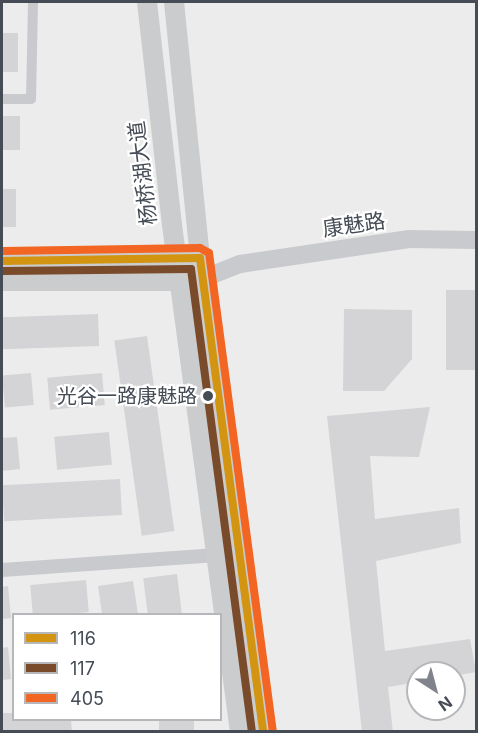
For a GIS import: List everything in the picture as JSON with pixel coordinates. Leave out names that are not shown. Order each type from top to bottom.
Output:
[{"type":"main road","name":"杨桥湖大道","points":[[147,2],[180,280],[240,732]]},
{"type":"main road","points":[[174,2],[202,279],[263,732]]},
{"type":"main road","points":[[2,261],[200,258]]},
{"type":"main road","points":[[2,281],[180,280]]},
{"type":"street","points":[[2,99],[31,99],[33,2]]},
{"type":"street","name":"康魅路","points":[[240,264],[409,239],[477,240]]},
{"type":"street","points":[[200,258],[240,264]]},
{"type":"street","points":[[180,280],[202,279],[240,264]]},
{"type":"street","points":[[2,570],[217,555]]},
{"type":"building","points":[[2,33],[18,33],[18,72],[2,72]]},
{"type":"building","points":[[2,116],[20,116],[20,150],[2,150]]},
{"type":"building","points":[[2,189],[16,189],[16,227],[2,227]]},
{"type":"building","points":[[446,290],[476,290],[476,370],[446,370]]},
{"type":"building","points":[[344,309],[412,310],[412,359],[384,391],[343,391]]},
{"type":"building","points":[[98,314],[99,346],[3,349],[2,317]]},
{"type":"building","points":[[147,336],[174,531],[142,536],[114,341]]},
{"type":"building","points":[[31,373],[34,405],[5,407],[2,376]]},
{"type":"building","points":[[102,373],[105,405],[50,410],[47,378]]},
{"type":"building","points":[[430,407],[419,457],[370,456],[375,519],[459,508],[461,543],[376,561],[385,651],[470,639],[476,672],[466,674],[466,661],[406,661],[406,684],[388,687],[393,732],[362,732],[327,416]]},
{"type":"building","points":[[109,432],[112,465],[57,470],[54,437]]},
{"type":"building","points":[[17,437],[20,469],[2,471],[2,438]]},
{"type":"building","points":[[120,479],[122,515],[4,521],[2,485]]},
{"type":"building","points":[[177,574],[182,613],[148,613],[143,578]]},
{"type":"building","points":[[86,580],[89,612],[33,613],[30,585]]},
{"type":"building","points":[[133,581],[138,613],[102,613],[98,586]]},
{"type":"building","points":[[8,586],[11,618],[2,619],[2,587]]},
{"type":"building","points":[[8,647],[11,679],[2,680],[2,648]]},
{"type":"building","points":[[2,713],[12,713],[12,721],[71,721],[72,732],[2,732]]},
{"type":"building","points":[[159,721],[194,721],[194,732],[159,732]]},
{"type":"transit line","name":"405","points":[[2,251],[200,248],[209,253],[273,731]]},
{"type":"transit line","name":"116","points":[[2,261],[200,258],[263,732]]},
{"type":"transit line","name":"117","points":[[2,271],[191,269],[252,732]]},
{"type":"place","name":"光谷一路康魅路","points":[[208,396]]}]
